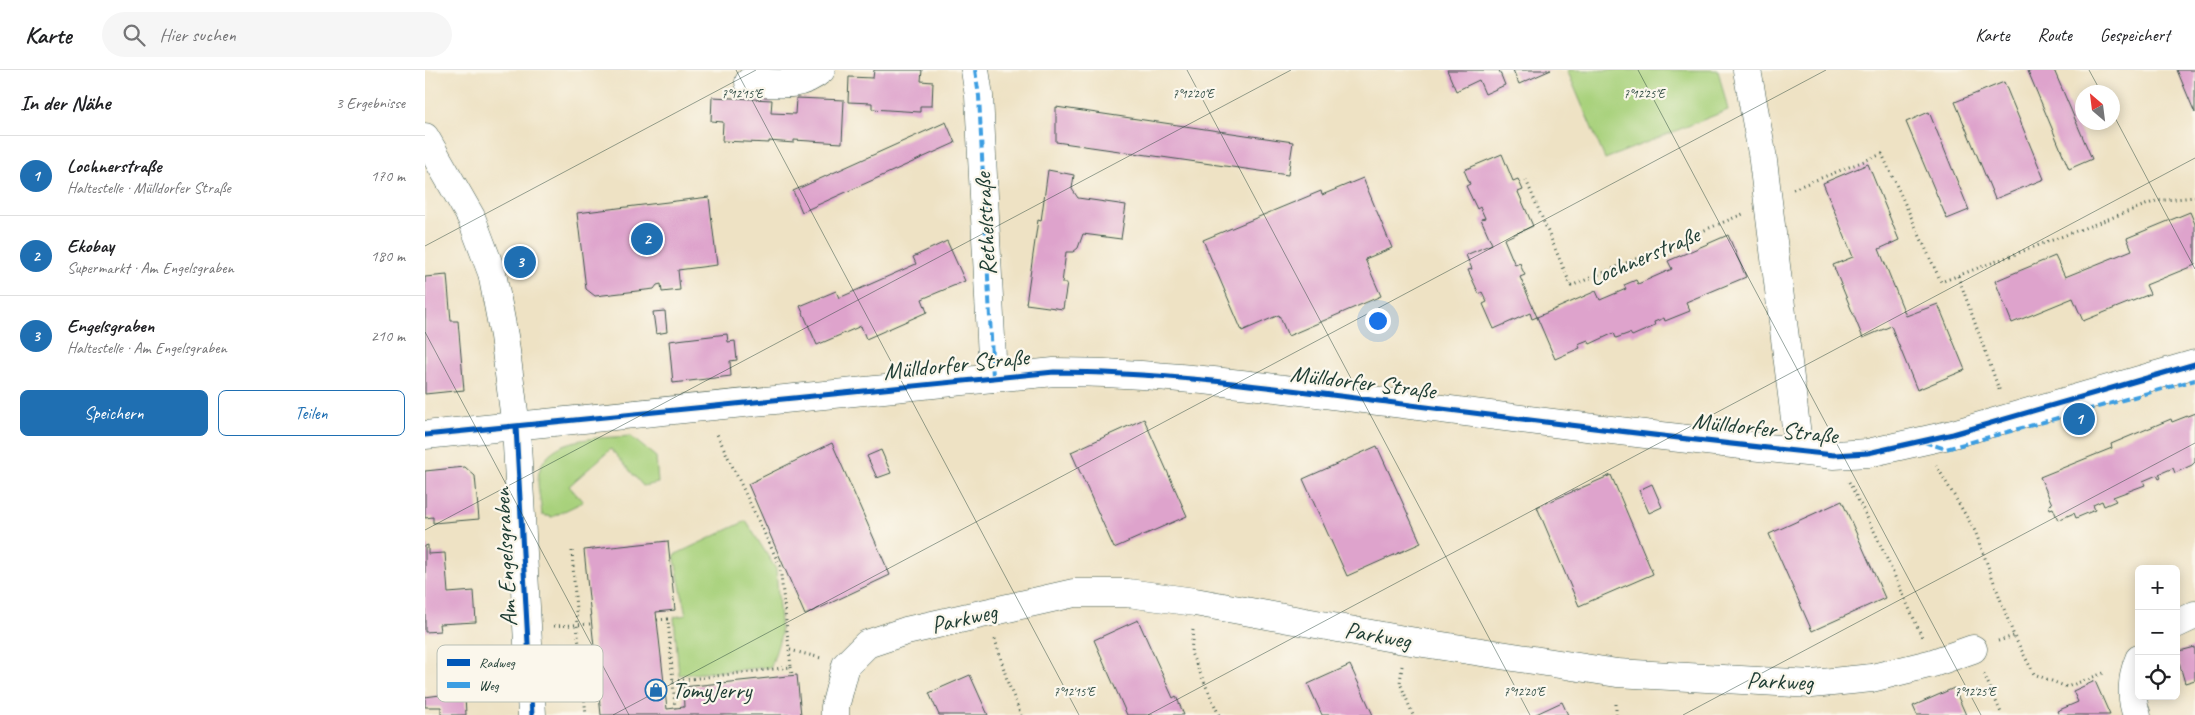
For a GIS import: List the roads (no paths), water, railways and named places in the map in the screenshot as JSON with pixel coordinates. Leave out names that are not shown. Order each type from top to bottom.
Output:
[{"type":"street","points":[[749,82],[798,83],[814,76],[821,70]]},
{"type":"street","name":"Rethelstraße","points":[[975,70],[979,96],[993,378]]},
{"type":"street","points":[[1747,70],[1768,204],[1799,452]]},
{"type":"street","name":"Am Engelsgraben","points":[[425,137],[471,217],[492,272],[504,336],[516,427],[527,645]]},
{"type":"street","name":"Mülldorfer Straße","points":[[425,435],[1054,372],[1114,372],[1291,390],[1542,422],[1834,455],[1868,453],[1922,441],[2010,418],[2195,364]]},
{"type":"street","name":"Parkweg","points":[[835,715],[835,707],[846,665],[867,644],[906,631],[1073,593],[1128,593],[1195,602],[1405,640],[1617,673],[1812,684],[1872,678],[1973,649]]},
{"type":"street","points":[[2180,622],[2195,615]]},
{"type":"street","points":[[2135,679],[2133,707],[2137,715]]},
{"type":"street","name":"Am Engelsgraben","points":[[530,702],[531,715]]},
{"type":"place","name":"Ekobay","points":[[647,239]]},
{"type":"place","name":"Engelsgraben","points":[[520,262]]},
{"type":"place","name":"Lochnerstraße","points":[[2079,419]]},
{"type":"place","name":"TomyJerry","points":[[656,690]]}]
